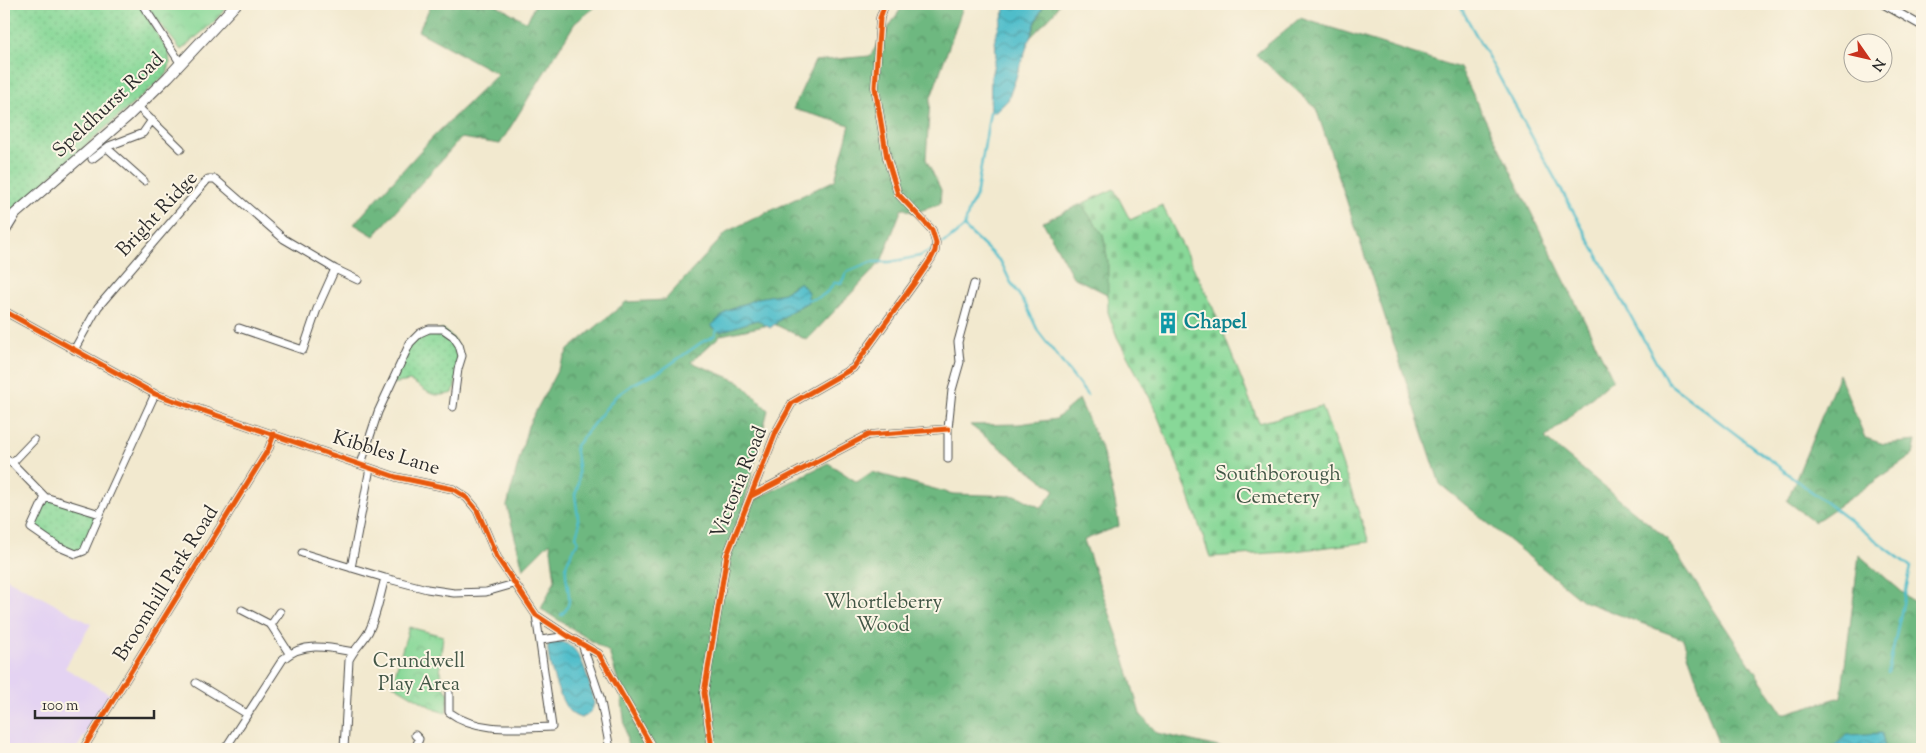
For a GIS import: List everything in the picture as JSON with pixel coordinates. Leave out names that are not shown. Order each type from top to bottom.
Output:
[{"type":"street","points":[[142,4],[180,64]]},
{"type":"street","name":"Speldhurst Road","points":[[4,232],[15,214],[138,107],[236,4]]},
{"type":"street","name":"Victoria Road","points":[[712,749],[704,693],[727,555],[776,432],[792,403],[853,368],[935,251],[935,237],[928,224],[898,194],[886,158],[875,87],[880,18],[885,4]]},
{"type":"street","points":[[1883,4],[1922,26]]},
{"type":"street","points":[[138,107],[181,149]]},
{"type":"street","points":[[92,159],[107,148],[143,133],[152,120]]},
{"type":"street","points":[[107,148],[144,181]]},
{"type":"street","name":"Bright Ridge","points":[[74,350],[98,307],[208,180],[215,179],[284,239],[335,269],[358,280]]},
{"type":"street","points":[[239,328],[303,350],[335,269]]},
{"type":"street","points":[[948,459],[948,429],[952,390],[960,362],[958,342],[974,284]]},
{"type":"street","name":"Kibbles Lane","points":[[4,311],[155,394],[396,477],[452,489],[467,498],[477,510],[497,557],[536,615],[600,654],[653,749]]},
{"type":"street","points":[[361,464],[378,412],[410,343],[420,333],[429,329],[443,329],[454,336],[459,345],[462,356],[453,393],[453,407]]},
{"type":"street","points":[[45,497],[31,528],[57,546],[76,554],[84,550],[155,394]]},
{"type":"street","points":[[751,496],[868,436],[948,429]]},
{"type":"street","name":"Broomhill Park Road","points":[[83,749],[269,448],[274,434]]},
{"type":"street","points":[[12,463],[34,440]]},
{"type":"street","points":[[4,458],[12,463],[45,497],[100,514]]},
{"type":"street","points":[[351,568],[370,468]]},
{"type":"street","points":[[302,553],[385,578],[428,589],[454,593],[486,592],[514,584]]},
{"type":"street","points":[[344,749],[348,667],[353,652],[365,637],[373,622],[385,578]]},
{"type":"street","points":[[242,610],[272,626],[290,653]]},
{"type":"street","points":[[272,626],[280,612]]},
{"type":"street","points":[[449,693],[449,712],[460,720],[473,725],[512,728],[552,728],[536,615]]},
{"type":"street","points":[[541,640],[568,636]]},
{"type":"street","points":[[582,644],[600,697],[610,749]]},
{"type":"street","points":[[225,749],[283,659],[290,653],[307,646],[325,646],[353,652]]},
{"type":"street","points":[[196,683],[247,714]]},
{"type":"street","points":[[415,749],[420,739],[416,735]]},
{"type":"shaded area","points":[[4,577],[91,624],[65,668],[111,695],[76,749],[4,749]]},
{"type":"green space","points":[[4,4],[139,4],[169,53],[170,64],[167,74],[11,211],[4,221]]},
{"type":"green space","points":[[145,4],[230,4],[214,22],[181,50]]},
{"type":"green space","points":[[432,4],[495,4],[527,22],[535,4],[599,4],[575,23],[500,144],[461,138],[374,236],[354,224],[433,137],[498,74],[418,31]]},
{"type":"green space","name":"Whortleberry Wood","points":[[904,4],[964,4],[930,100],[926,159],[941,190],[940,204],[914,213],[902,208],[881,262],[807,340],[774,324],[721,335],[691,362],[740,382],[768,410],[744,505],[828,463],[857,482],[872,472],[953,494],[1018,496],[1041,508],[1055,490],[970,425],[1019,424],[1056,419],[1079,399],[1102,450],[1115,501],[1119,526],[1084,540],[1121,646],[1140,714],[1157,733],[1227,749],[628,749],[620,687],[609,652],[541,609],[555,580],[550,542],[523,569],[507,506],[528,426],[568,350],[626,302],[665,300],[728,231],[835,180],[850,125],[793,109],[815,61],[870,56]]},
{"type":"green space","points":[[1044,4],[1059,4],[1053,14],[1029,39]]},
{"type":"green space","points":[[1300,18],[1460,68],[1613,379],[1545,438],[1666,538],[1783,714],[1841,697],[1859,555],[1922,609],[1922,749],[1720,749],[1683,639],[1583,601],[1440,484],[1316,108],[1256,54]]},
{"type":"green space","name":"Southborough Cemetery","points":[[1114,189],[1130,220],[1162,205],[1211,303],[1259,423],[1322,406],[1369,542],[1286,552],[1210,557],[1180,470],[1151,400],[1117,337],[1108,312],[1108,262],[1103,234],[1081,204]]},
{"type":"green space","points":[[1081,204],[1103,234],[1108,262],[1109,295],[1073,277],[1043,222]]},
{"type":"green space","points":[[443,329],[457,344],[459,351],[460,366],[453,393],[439,395],[430,393],[410,381],[391,384],[410,343],[420,333]]},
{"type":"green space","points":[[1839,374],[1865,438],[1884,444],[1916,441],[1913,455],[1815,522],[1787,501]]},
{"type":"green space","points":[[45,497],[100,514],[84,551],[76,554],[31,528]]},
{"type":"green space","name":"Crundwell Play Area","points":[[409,627],[443,636],[440,663],[442,686],[449,693],[446,713],[436,710],[392,684]]},
{"type":"water","points":[[1007,4],[1044,4],[1008,100],[996,112],[990,112],[991,77],[996,55],[995,37]]},
{"type":"water","points":[[800,282],[808,292],[808,302],[790,312],[770,328],[757,320],[720,332],[711,326],[727,311],[758,298],[784,293]]},
{"type":"water","points":[[553,641],[564,642],[577,653],[581,660],[594,703],[587,716],[581,718],[574,715],[566,707],[562,699],[549,660],[548,645]]},
{"type":"water","points":[[1882,733],[1885,749],[1830,749],[1847,735]]},
{"type":"waterway","points":[[1459,4],[1667,382],[1911,567],[1888,672]]},
{"type":"waterway","points":[[806,299],[815,299],[822,296],[834,283],[841,283],[847,272],[871,262],[890,262],[920,256],[948,240],[964,227],[970,207],[976,197],[990,112]]},
{"type":"waterway","points":[[964,227],[1001,262],[1010,281],[1027,307],[1038,331],[1087,395]]},
{"type":"waterway","points":[[561,615],[566,610],[569,599],[566,567],[578,542],[576,536],[579,526],[575,494],[579,478],[575,447],[615,397],[633,384],[662,370],[702,342],[714,336],[718,328]]},
{"type":"cycle path","points":[[712,749],[704,693],[727,555],[776,432],[792,403],[853,368],[918,278],[935,251],[936,243],[932,230],[898,194],[887,158],[875,87],[880,18],[885,4]]},
{"type":"cycle path","points":[[4,311],[155,394],[396,477],[453,489],[467,498],[477,510],[497,557],[536,615],[599,654],[653,749]]},
{"type":"cycle path","points":[[751,496],[868,435],[948,429]]},
{"type":"cycle path","points":[[83,749],[269,448],[274,434]]},
{"type":"place","name":"Chapel","points":[[1168,323]]}]
